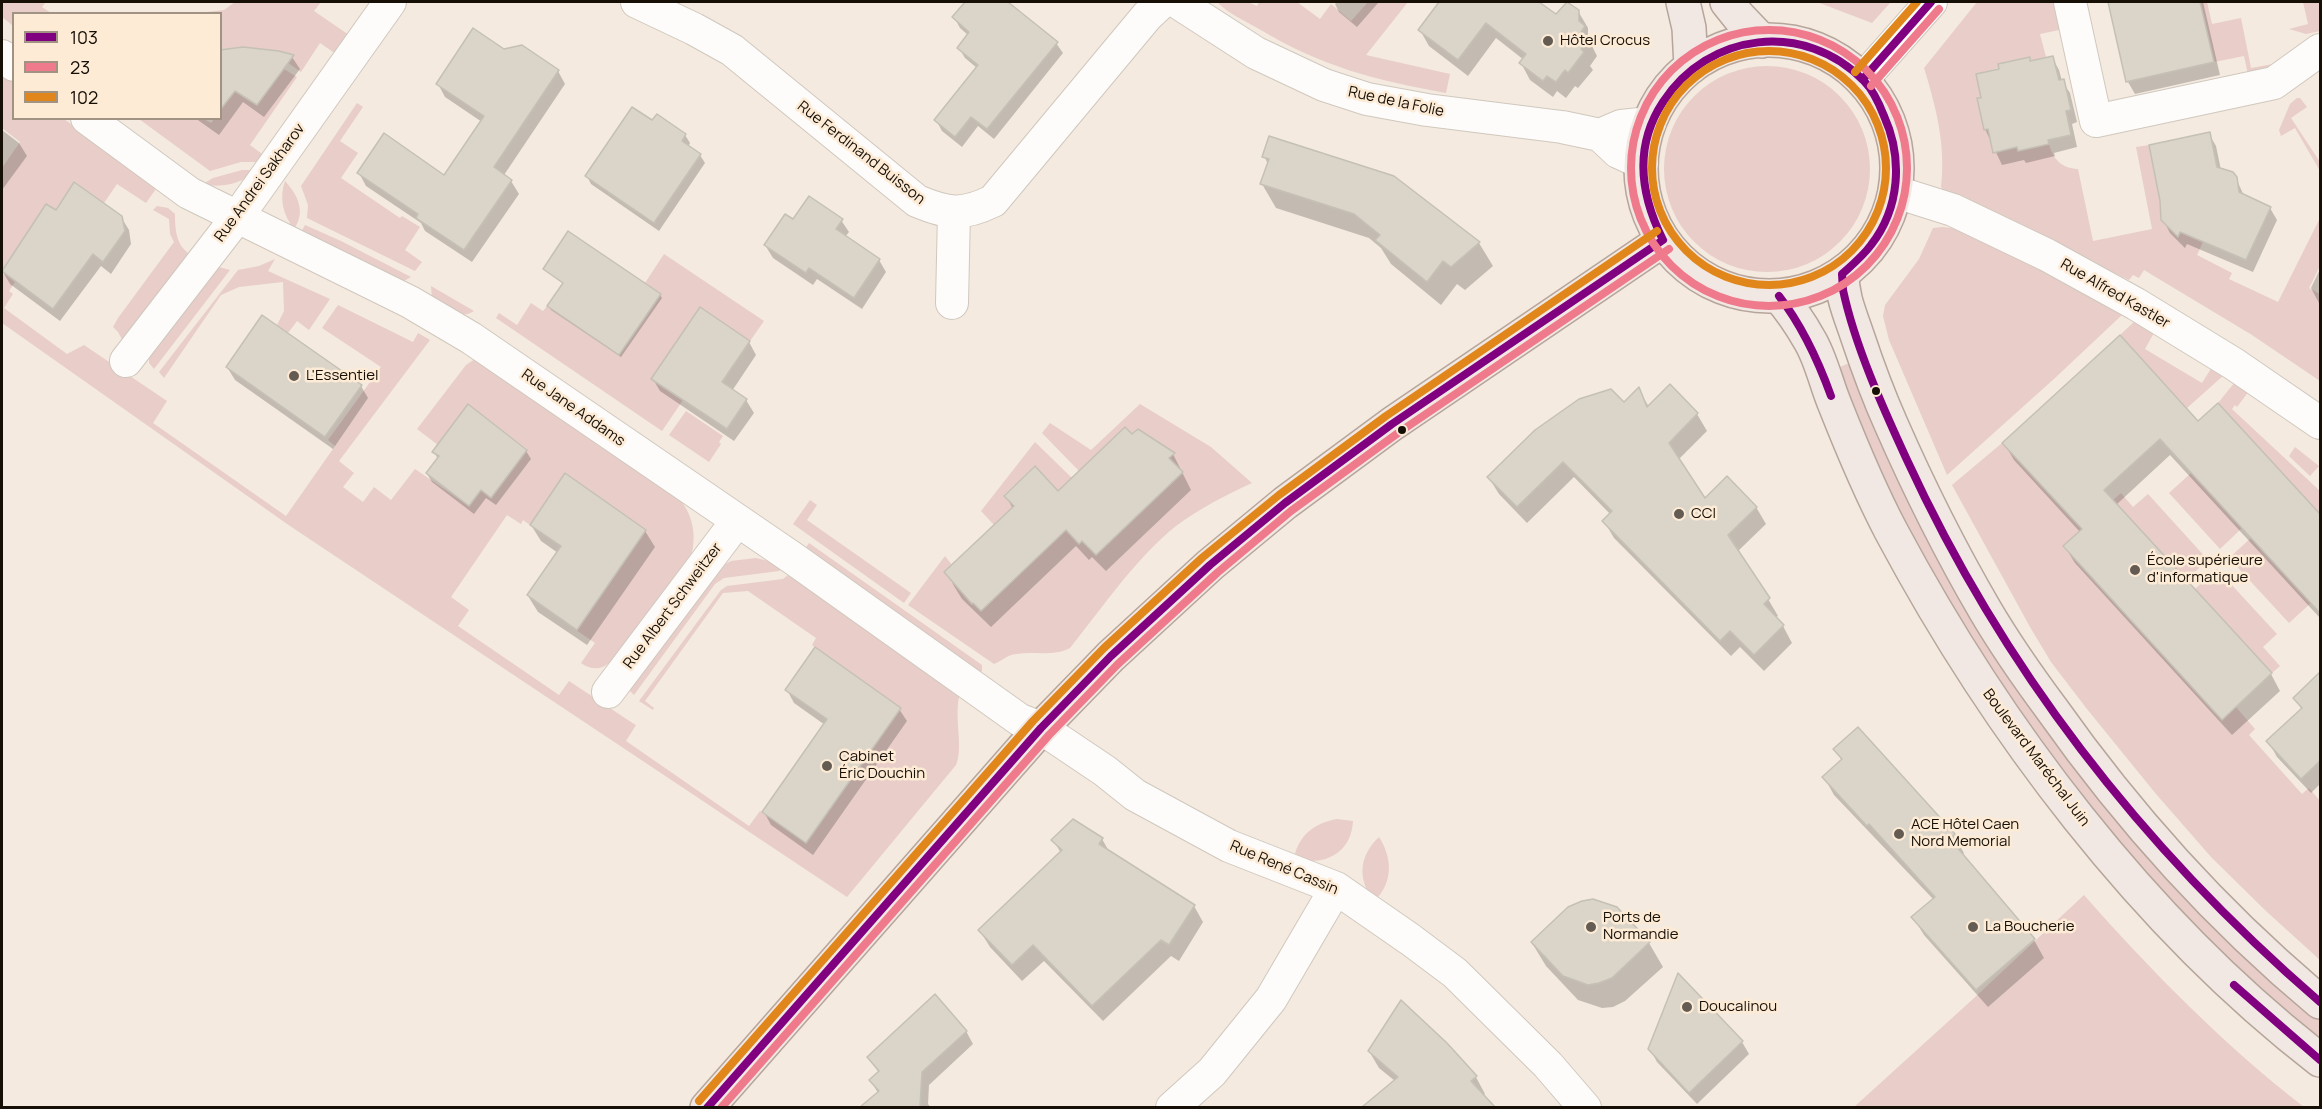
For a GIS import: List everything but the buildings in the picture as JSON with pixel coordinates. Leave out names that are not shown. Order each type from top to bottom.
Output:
[{"type":"main road","points":[[1683,2],[1689,28],[1691,67]]},
{"type":"main road","points":[[1727,2],[1762,41]]},
{"type":"main road","points":[[1762,41],[1784,41],[1806,46],[1832,57],[1863,79],[1888,122],[1895,146],[1897,170],[1896,192],[1886,220],[1873,243],[1842,274],[1812,289],[1779,296],[1739,292],[1716,285],[1686,265],[1663,240],[1646,202],[1642,163],[1650,123],[1660,102],[1674,84],[1691,67],[1725,48],[1762,41]]},
{"type":"main road","points":[[707,1107],[1041,728],[1111,656],[1177,595],[1285,503],[1392,424],[1663,240]]},
{"type":"main road","points":[[1842,274],[1842,291],[1846,306],[1875,388],[1961,567],[2015,657],[2079,747],[2144,829],[2255,944],[2320,1002]]},
{"type":"main road","name":"Boulevard Maréchal Juin","points":[[1779,296],[1797,317],[1810,339],[1831,396],[1873,495],[1928,599],[1973,673],[2034,760],[2163,916],[2252,1001],[2320,1060]]},
{"type":"street","name":"Rue Andrei Sakharov","points":[[126,361],[238,216],[390,2]]},
{"type":"street","name":"Rue Ferdinand Buisson","points":[[637,2],[732,50],[917,201],[954,213]]},
{"type":"street","points":[[952,303],[954,213],[976,209],[993,201],[1147,16],[1162,2]]},
{"type":"street","name":"Rue de la Folie","points":[[1177,2],[1272,62],[1324,85],[1367,99],[1562,127],[1600,135],[1618,152],[1642,163]]},
{"type":"street","points":[[1863,79],[1931,2]]},
{"type":"street","points":[[2070,2],[2096,121],[2274,83],[2320,50]]},
{"type":"street","name":"Rue Jane Addams","points":[[90,120],[189,193],[410,302],[471,338],[1020,720],[1041,728]]},
{"type":"street","points":[[1600,135],[1621,126],[1650,123]]},
{"type":"street","name":"Rue Alfred Kastler","points":[[1896,192],[1953,210],[2047,255],[2136,304],[2234,364],[2320,423]]},
{"type":"street","name":"Rue Albert Schweitzer","points":[[608,692],[737,521]]},
{"type":"street","name":"Rue René Cassin","points":[[1041,728],[1105,771],[1135,795],[1229,846],[1336,888],[1455,973],[1548,1065],[1586,1107]]},
{"type":"street","points":[[1173,1107],[1212,1072],[1271,999],[1336,888]]},
{"type":"shaded area","points":[[2,2],[46,2],[42,7],[50,12],[12,12],[12,25],[2,17]]},
{"type":"shaded area","points":[[235,2],[321,2],[314,11],[349,35],[336,54],[320,43],[301,72],[288,63],[294,55],[258,49],[222,50],[222,12],[207,12],[224,10]]},
{"type":"shaded area","points":[[1217,2],[1248,2],[1257,6],[1259,2],[1297,2],[1320,19],[1331,4],[1351,21],[1368,2],[1408,2],[1366,55],[1450,74],[1446,93],[1395,83],[1327,63],[1282,42],[1232,14]]},
{"type":"shaded area","points":[[1817,2],[1891,2],[1872,23]]},
{"type":"shaded area","points":[[1977,2],[2058,2],[2064,29],[2040,34],[2046,57],[2030,61],[2029,57],[1998,64],[1999,68],[1976,74],[1981,98],[1977,99],[1984,130],[1988,129],[1993,153],[2017,147],[2018,151],[2049,144],[2053,155],[2059,162],[2067,167],[2078,169],[2093,241],[2152,229],[2136,147],[2149,145],[2163,215],[2161,216],[2165,225],[2176,233],[2180,232],[2203,242],[2197,255],[2232,273],[2229,279],[2278,302],[2320,218],[2320,266],[2309,288],[2320,294],[2320,381],[2252,335],[2144,270],[2139,278],[2133,275],[2129,280],[1944,191],[1941,187],[1942,156],[1939,126],[1924,68]]},
{"type":"shaded area","points":[[2200,2],[2207,2],[2212,24],[2241,18],[2251,68],[2273,64],[2273,67],[2249,79],[2244,56],[2214,62]]},
{"type":"shaded area","points":[[2303,2],[2320,2],[2320,31],[2306,34],[2289,29],[2308,24]]},
{"type":"shaded area","points":[[1767,66],[1787,68],[1806,74],[1832,90],[1846,104],[1862,130],[1868,149],[1870,169],[1868,189],[1862,208],[1846,234],[1832,248],[1806,264],[1787,270],[1767,272],[1747,270],[1728,264],[1702,248],[1688,234],[1672,208],[1666,189],[1664,169],[1666,149],[1672,130],[1688,104],[1702,90],[1728,74],[1747,68]]},
{"type":"shaded area","points":[[284,69],[297,77],[250,145],[265,156],[261,162],[241,162],[210,171],[140,120],[206,120],[211,123],[213,120],[222,120],[222,109],[235,91],[257,105]]},
{"type":"shaded area","points":[[2,73],[12,81],[12,120],[65,120],[158,186],[146,203],[117,184],[104,203],[73,183],[55,210],[46,205],[2,271],[2,168],[20,142],[2,128]]},
{"type":"shaded area","points":[[2300,98],[2307,107],[2291,118],[2320,162],[2320,171],[2295,128],[2281,136],[2279,130],[2290,104]]},
{"type":"shaded area","points":[[357,103],[363,107],[340,141],[358,153],[341,178],[400,218],[402,216],[420,227],[405,250],[422,262],[415,271],[307,218],[308,205],[301,186]]},
{"type":"shaded area","points":[[242,170],[260,170],[233,183],[218,186],[203,184],[213,178]]},
{"type":"shaded area","points":[[285,181],[294,192],[299,204],[298,223],[294,229],[283,206],[282,194]]},
{"type":"shaded area","points":[[157,206],[168,208],[175,214],[179,242],[190,254],[124,343],[113,327],[174,242],[170,234],[169,219],[153,210]]},
{"type":"shaded area","points":[[305,225],[411,277],[402,282],[300,234]]},
{"type":"shaded area","points":[[1933,228],[1960,229],[2041,268],[2123,314],[1947,475],[1889,340],[1883,316],[1885,305],[1919,259]]},
{"type":"shaded area","points":[[664,254],[764,321],[750,341],[699,308],[652,378],[683,400],[662,431],[496,318],[499,313],[517,325],[531,303],[543,311],[547,306],[660,294],[645,283]]},
{"type":"shaded area","points":[[275,259],[268,271],[330,299],[309,330],[297,321],[288,333],[277,325],[284,311],[283,282],[239,287],[221,295],[164,378],[159,372],[238,270],[259,266]]},
{"type":"shaded area","points":[[215,266],[230,270],[154,369],[149,363],[149,357]]},
{"type":"shaded area","points":[[2,272],[15,282],[9,291],[13,294],[4,308],[67,354],[84,345],[167,401],[153,423],[286,516],[335,446],[328,440],[381,367],[322,328],[338,305],[413,342],[418,333],[430,340],[339,461],[354,473],[343,487],[363,502],[374,487],[391,500],[415,469],[469,506],[476,497],[475,486],[491,498],[527,449],[468,404],[438,445],[417,429],[466,365],[475,359],[676,495],[690,516],[692,524],[694,540],[691,557],[614,659],[602,667],[590,668],[581,663],[595,643],[576,630],[646,530],[565,474],[530,525],[523,520],[521,524],[507,515],[451,597],[469,610],[458,626],[559,695],[569,681],[636,725],[626,741],[749,826],[760,811],[806,843],[900,708],[812,645],[816,638],[748,591],[723,593],[645,701],[654,708],[653,710],[639,701],[721,590],[727,586],[783,579],[788,575],[960,693],[958,702],[959,749],[956,765],[847,897],[290,526],[2,323]]},
{"type":"shaded area","points":[[431,286],[474,311],[468,314],[458,314],[447,309],[432,299]]},
{"type":"shaded area","points":[[2136,320],[2155,331],[2145,349],[2202,383],[2212,367],[2224,375],[2187,408],[2120,335]]},
{"type":"shaded area","points":[[1852,362],[1944,560],[2320,1018],[2320,1046],[2239,975],[2102,831],[1941,601],[1832,370]]},
{"type":"shaded area","points":[[2235,382],[2249,391],[2237,407],[2235,405],[2232,409],[2320,491],[2320,514],[2218,403]]},
{"type":"shaded area","points":[[1140,404],[1211,447],[1252,483],[1194,513],[1161,539],[1120,584],[1070,648],[1057,652],[1013,655],[994,664],[908,605],[945,556],[952,565],[951,582],[981,611],[1066,530],[1079,544],[1082,541],[1096,555],[1183,473],[1169,458],[1174,453],[1138,429],[1132,434],[1125,427],[1079,471],[1042,433],[1050,423],[1091,450]]},
{"type":"shaded area","points":[[686,411],[723,436],[719,442],[721,444],[709,462],[669,435]]},
{"type":"shaded area","points":[[1035,442],[1072,478],[1058,491],[1034,466],[1004,495],[1014,506],[994,525],[981,511]]},
{"type":"shaded area","points":[[2002,443],[2072,519],[2091,520],[2063,547],[2222,719],[2236,707],[2255,729],[2249,735],[2302,794],[2309,788],[2320,801],[2320,960],[2212,858],[2156,794],[2051,662],[1952,485]]},
{"type":"shaded area","points":[[2295,447],[2319,466],[2310,476],[2289,456]]},
{"type":"shaded area","points":[[2191,473],[2242,528],[2220,549],[2169,493]]},
{"type":"shaded area","points":[[2121,493],[2133,507],[2148,494],[2208,560],[2186,580],[2113,500]]},
{"type":"shaded area","points":[[810,500],[817,505],[807,520],[911,593],[904,603],[793,524]]},
{"type":"shaded area","points":[[2251,538],[2311,603],[2289,623],[2229,558]]},
{"type":"shaded area","points":[[809,543],[982,665],[982,671],[979,673],[802,553]]},
{"type":"shaded area","points":[[756,558],[772,562],[782,569],[724,578],[715,584],[634,695],[630,691],[629,684],[720,567],[731,561]]},
{"type":"shaded area","points":[[2217,569],[2277,634],[2263,647],[2280,666],[2272,673],[2195,589]]},
{"type":"shaded area","points":[[1337,819],[1353,821],[1351,833],[1341,850],[1325,859],[1315,861],[1294,859],[1299,843],[1309,831]]},
{"type":"shaded area","points":[[1379,837],[1387,853],[1389,870],[1385,886],[1374,901],[1365,884],[1363,868],[1367,852]]},
{"type":"shaded area","points":[[2084,895],[2135,951],[2217,1033],[2304,1107],[1854,1107],[1973,999]]},
{"type":"transit line","name":"102","points":[[1855,72],[1917,2]]},
{"type":"transit line","name":"103","points":[[1863,79],[1931,2]]},
{"type":"transit line","name":"23","points":[[1871,86],[1939,9]]},
{"type":"transit line","name":"23","points":[[1769,30],[1796,33],[1822,41],[1846,53],[1867,70],[1884,91],[1896,115],[1904,141],[1907,168],[1904,195],[1896,221],[1884,245],[1867,266],[1846,283],[1822,295],[1796,303],[1769,306],[1742,303],[1716,295],[1692,283],[1671,266],[1654,245],[1642,221],[1634,195],[1631,168],[1634,141],[1642,115],[1654,91],[1671,70],[1692,53],[1716,41],[1742,33],[1769,30]]},
{"type":"transit line","name":"103","points":[[1663,240],[1655,223],[1645,188],[1644,153],[1654,119],[1663,102],[1682,78],[1705,61],[1731,49],[1758,42],[1786,42],[1814,49],[1840,62],[1864,81],[1878,102],[1890,132],[1894,149],[1896,182],[1893,199],[1881,231],[1864,253],[1842,274],[1843,290],[1862,355],[1879,398],[1945,538],[1988,612],[2034,684],[2084,754],[2138,820],[2195,883],[2256,944],[2320,1002]]},
{"type":"transit line","name":"102","points":[[1769,51],[1792,53],[1814,60],[1834,71],[1852,85],[1866,103],[1877,123],[1884,145],[1886,168],[1884,191],[1877,213],[1866,233],[1852,251],[1834,265],[1814,276],[1792,283],[1769,285],[1746,283],[1724,276],[1704,265],[1686,251],[1672,233],[1661,213],[1654,191],[1652,168],[1654,145],[1661,123],[1672,103],[1686,85],[1704,71],[1724,60],[1746,53],[1769,51]]},
{"type":"transit line","name":"102","points":[[699,1101],[1033,721],[1104,648],[1203,557],[1279,495],[1386,416],[1657,231]]},
{"type":"transit line","name":"103","points":[[707,1108],[1041,728],[1111,656],[1210,565],[1285,503],[1392,424],[1663,240]]},
{"type":"transit line","name":"23","points":[[721,1108],[1049,735],[1118,664],[1217,573],[1291,511],[1398,433],[1669,249]]},
{"type":"transit line","name":"103","points":[[1779,296],[1809,344],[1831,396]]},
{"type":"transit line","name":"103","points":[[2234,985],[2320,1060]]},
{"type":"place","name":"Hôtel Crocus","points":[[1548,41]]},
{"type":"place","name":"L'Essentiel","points":[[294,376]]},
{"type":"place","name":"CCI","points":[[1679,514]]},
{"type":"place","name":"École supérieure d'informatique","points":[[2135,570]]},
{"type":"place","name":"Cabinet Éric Douchin","points":[[827,766]]},
{"type":"place","name":"ACE Hôtel Caen Nord Memorial","points":[[1899,834]]},
{"type":"place","name":"Ports de Normandie","points":[[1591,927]]},
{"type":"place","name":"La Boucherie","points":[[1973,927]]},
{"type":"place","name":"Doucalinou","points":[[1687,1007]]}]
